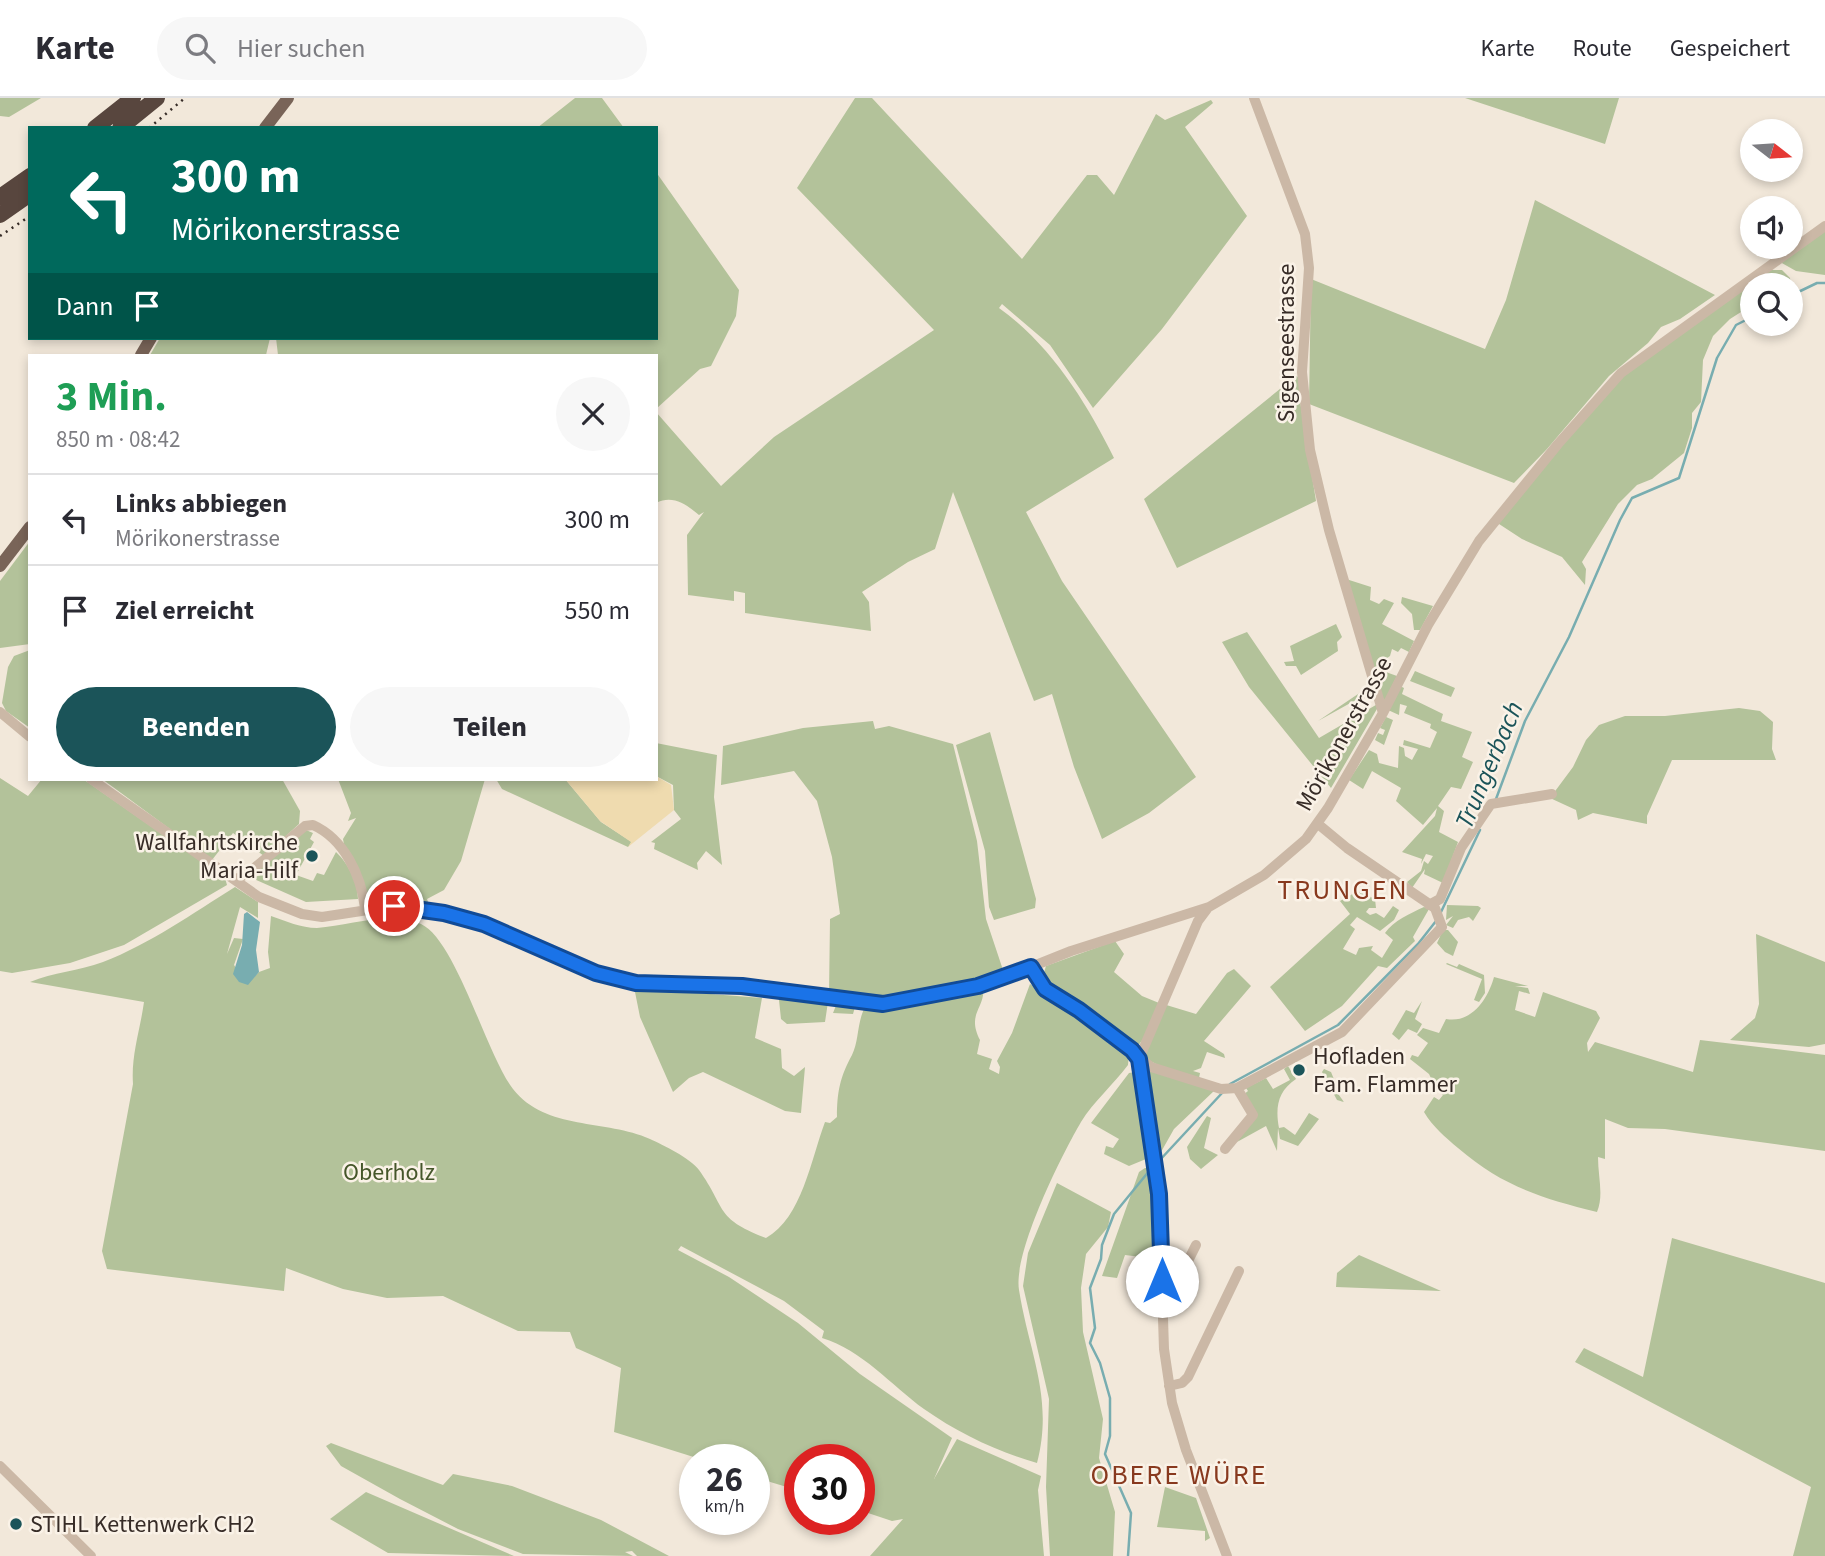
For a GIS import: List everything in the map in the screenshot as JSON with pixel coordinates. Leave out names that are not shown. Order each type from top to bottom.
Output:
[{"type":"highway","points":[[98,126],[133,98]]},
{"type":"highway","points":[[122,126],[157,98]]},
{"type":"highway","points":[[0,197],[28,177]]},
{"type":"highway","points":[[0,215],[28,195]]},
{"type":"main road","points":[[267,126],[288,98]]},
{"type":"main road","points":[[0,566],[28,530]]},
{"type":"street","name":"Sigenseestrasse","points":[[1254,98],[1305,234],[1309,268],[1302,372],[1310,450],[1329,530],[1383,713]]},
{"type":"street","name":"Mörikonerstrasse","points":[[94,781],[266,902],[302,914],[322,917],[365,908],[415,908],[469,919],[596,973],[629,982],[742,986],[868,1004],[895,1003],[978,986],[1209,907],[1264,874],[1318,824],[1383,713],[1427,625],[1479,541],[1600,394],[1644,355],[1825,226]]},
{"type":"street","points":[[0,712],[28,735]]},
{"type":"street","points":[[1432,906],[1440,899],[1461,848],[1490,804],[1552,794]]},
{"type":"street","points":[[1230,1089],[1342,1032],[1436,936],[1442,921],[1432,906],[1347,848],[1318,824]]},
{"type":"street","points":[[236,879],[247,874],[305,826],[313,825],[336,841],[347,857],[358,877],[365,908]]},
{"type":"street","points":[[1209,907],[1198,921],[1139,1059],[1159,1194],[1164,1349],[1169,1386],[1186,1450],[1227,1556]]},
{"type":"street","points":[[1031,967],[1045,989],[1079,1010],[1132,1050],[1139,1059],[1172,1076],[1230,1089],[1253,1114],[1228,1145],[1241,1149]]},
{"type":"street","points":[[1162,1281],[1179,1279],[1196,1245]]},
{"type":"street","points":[[1169,1386],[1182,1384],[1188,1377],[1239,1271]]},
{"type":"street","points":[[0,1466],[91,1556]]},
{"type":"green space","points":[[0,98],[41,98],[9,117],[0,116]]},
{"type":"green space","points":[[575,98],[602,98],[623,126],[540,126]]},
{"type":"green space","points":[[855,98],[872,98],[1022,259],[1087,175],[1097,175],[1114,195],[1156,114],[1165,120],[1211,100],[1213,103],[1185,127],[1247,216],[1162,329],[1093,408],[1050,345],[1002,304],[999,308],[1035,339],[1066,376],[1092,416],[1114,458],[1026,512],[1062,581],[1196,777],[1149,813],[1102,839],[1074,767],[1052,694],[1034,701],[953,492],[935,549],[908,562],[862,592],[869,602],[871,631],[745,613],[745,593],[734,591],[734,601],[688,595],[687,535],[704,512],[699,515],[685,504],[674,500],[658,502],[658,414],[721,486],[774,437],[934,330],[797,188]]},
{"type":"green space","points":[[1465,98],[1619,98],[1605,144]]},
{"type":"green space","points":[[658,175],[739,290],[736,316],[711,366],[700,369],[658,407],[658,354],[278,354],[276,340],[658,340]]},
{"type":"green space","points":[[1535,200],[1715,295],[1680,319],[1661,327],[1648,343],[1609,376],[1547,449],[1514,483],[1309,404],[1311,279],[1485,349],[1506,300]]},
{"type":"green space","points":[[1825,230],[1825,275],[1796,271],[1780,262],[1784,259],[1803,259],[1803,246]]},
{"type":"green space","points":[[1767,270],[1782,270],[1785,273],[1763,273]]},
{"type":"green space","points":[[1740,290],[1740,313],[1713,336],[1703,360],[1701,402],[1692,413],[1692,428],[1684,453],[1652,479],[1637,485],[1618,504],[1582,562],[1586,569],[1585,585],[1562,557],[1522,539],[1496,522],[1621,376]]},
{"type":"green space","points":[[159,340],[270,340],[266,354],[151,354]]},
{"type":"green space","points":[[1296,376],[1300,378],[1300,401],[1316,501],[1177,568],[1144,499]]},
{"type":"green space","points":[[28,544],[28,644],[0,648],[0,581]]},
{"type":"green space","points":[[1346,579],[1371,587],[1370,600],[1379,604],[1384,599],[1394,603],[1382,624],[1414,641],[1409,652],[1401,648],[1398,652],[1392,649],[1390,656],[1380,663],[1383,671],[1397,676],[1384,702]]},
{"type":"green space","points":[[1402,597],[1433,606],[1420,630],[1414,630],[1412,614],[1401,603]]},
{"type":"green space","points":[[1336,624],[1342,637],[1337,642],[1338,651],[1301,675],[1296,666],[1286,666],[1284,662],[1294,661],[1290,646]]},
{"type":"green space","points":[[1247,632],[1319,738],[1381,702],[1331,788],[1249,687],[1222,642]]},
{"type":"green space","points":[[28,651],[28,727],[6,711],[2,703],[8,667],[14,656]]},
{"type":"green space","points":[[1415,671],[1455,688],[1451,697],[1410,681]]},
{"type":"green space","points":[[1400,686],[1404,688],[1402,694],[1443,714],[1441,721],[1472,732],[1462,757],[1473,762],[1461,789],[1451,787],[1438,806],[1444,811],[1439,832],[1458,842],[1443,883],[1424,874],[1425,869],[1412,888],[1407,882],[1421,871],[1424,861],[1428,864],[1433,856],[1426,854],[1421,864],[1422,859],[1402,852],[1435,816],[1437,808],[1423,825],[1396,801],[1401,788],[1372,771],[1363,789],[1349,780],[1369,750],[1377,754],[1379,763],[1398,768],[1399,746],[1404,748],[1405,756],[1412,760],[1418,749],[1403,745],[1404,740],[1430,748],[1437,732],[1430,728],[1431,724],[1404,713],[1407,706],[1400,704],[1399,715],[1388,710]]},
{"type":"green space","points":[[1361,692],[1363,696],[1318,721]]},
{"type":"green space","points":[[1739,708],[1760,711],[1773,722],[1772,749],[1776,760],[1672,760],[1647,816],[1647,824],[1593,813],[1578,820],[1576,810],[1550,798],[1573,767],[1586,740],[1599,725],[1625,716],[1665,716]]},
{"type":"green space","points":[[1386,717],[1393,720],[1384,745],[1375,740],[1378,733],[1383,735],[1385,730],[1380,728]]},
{"type":"green space","points":[[873,721],[875,729],[889,726],[953,744],[977,841],[986,919],[1004,973],[894,999],[867,1000],[829,995],[830,919],[840,914],[832,857],[817,801],[794,771],[721,785],[723,746],[803,728]]},
{"type":"green space","points":[[990,732],[1036,899],[1035,908],[994,920],[989,907],[985,851],[956,745]]},
{"type":"green space","points":[[658,743],[717,755],[714,797],[722,865],[706,851],[697,863],[698,870],[654,849],[655,843],[651,842],[681,819],[674,810],[673,785],[658,777]]},
{"type":"green space","points":[[0,778],[28,796],[40,781],[86,781],[225,878],[227,885],[124,945],[70,963],[12,973],[0,971]]},
{"type":"green space","points":[[105,781],[283,781],[300,811],[299,824],[264,856],[233,833],[212,860]]},
{"type":"green space","points":[[339,781],[484,781],[461,861],[444,890],[427,899],[430,907],[398,901],[375,902],[367,897],[345,850],[343,839],[356,818],[348,821],[351,813]]},
{"type":"green space","points":[[497,781],[567,781],[601,822],[632,842],[628,847],[502,789]]},
{"type":"green space","points":[[306,830],[313,833],[310,839],[314,842],[296,875],[313,881],[317,873],[324,875],[336,852],[352,874],[358,899],[306,902],[252,878],[283,868],[283,865],[251,875]]},
{"type":"green space","name":"Oberholz","points":[[235,887],[258,902],[258,918],[240,907],[227,954],[234,938],[243,939],[234,965],[247,984],[259,972],[270,968],[268,952],[271,916],[311,928],[397,918],[421,924],[434,934],[446,952],[503,1073],[513,1089],[527,1102],[542,1112],[559,1118],[633,1133],[676,1152],[699,1170],[729,1218],[766,1238],[778,1229],[797,1202],[825,1122],[830,1123],[837,1117],[840,1085],[854,1050],[865,1007],[888,1008],[983,987],[975,1023],[980,1040],[977,1054],[992,1059],[989,1069],[999,1074],[997,1061],[1012,1033],[1030,984],[1081,1016],[1129,1054],[1128,1065],[1091,1107],[1072,1137],[1040,1205],[1023,1253],[1019,1290],[1038,1376],[1043,1417],[1037,1463],[964,1434],[924,1409],[863,1359],[822,1338],[824,1331],[784,1301],[681,1246],[678,1250],[729,1277],[798,1323],[860,1374],[952,1438],[934,1479],[957,1439],[1041,1476],[1038,1490],[1044,1556],[870,1556],[903,1519],[892,1521],[875,1515],[875,1444],[784,1444],[784,1486],[770,1482],[770,1444],[679,1444],[679,1452],[614,1432],[621,1368],[576,1348],[570,1332],[518,1331],[443,1296],[387,1298],[343,1289],[286,1268],[284,1291],[107,1269],[102,1251],[133,1084],[135,1053],[144,1002],[30,982],[94,965],[120,955]]},
{"type":"green space","points":[[1358,891],[1375,899],[1376,908],[1369,908],[1366,912],[1370,915],[1376,913],[1384,918],[1393,906],[1399,910],[1394,920],[1380,931],[1357,917],[1350,925],[1355,929],[1343,949],[1356,955],[1359,948],[1373,946],[1371,950],[1382,958],[1393,940],[1385,933],[1388,929],[1397,921],[1424,907],[1429,909],[1413,937],[1415,941],[1387,968],[1378,966],[1342,1006],[1305,1031],[1270,987],[1350,914],[1340,901]]},
{"type":"green space","points":[[1447,905],[1481,908],[1473,921],[1469,917],[1458,920],[1453,928],[1446,925],[1453,916],[1446,920]]},
{"type":"green space","points":[[1443,930],[1448,930],[1458,942],[1453,956],[1437,943]]},
{"type":"green space","points":[[1756,934],[1825,962],[1825,1044],[1809,1047],[1730,1040],[1755,1018],[1759,1004]]},
{"type":"green space","points":[[1115,941],[1124,954],[1114,972],[1142,996],[1159,1003],[1147,1034],[1137,1047],[1041,982],[1046,966]]},
{"type":"green space","points":[[1447,963],[1457,967],[1459,964],[1484,975],[1485,993],[1479,1002],[1474,1000],[1482,979]]},
{"type":"green space","points":[[1234,969],[1251,986],[1204,1041],[1224,1054],[1225,1058],[1207,1052],[1201,1068],[1193,1071],[1200,1073],[1199,1078],[1174,1073],[1146,1059],[1143,1050],[1163,1004],[1196,1014],[1227,973]]},
{"type":"green space","points":[[1494,977],[1528,986],[1515,986],[1528,988],[1530,994],[1519,991],[1515,1010],[1535,1017],[1543,992],[1596,1011],[1600,1018],[1587,1043],[1588,1052],[1595,1042],[1693,1072],[1700,1040],[1825,1055],[1825,1151],[1665,1129],[1628,1128],[1605,1119],[1605,1159],[1598,1157],[1600,1192],[1597,1212],[1540,1196],[1507,1181],[1474,1161],[1431,1122],[1424,1112],[1434,1097],[1439,1100],[1443,1095],[1437,1091],[1429,1074],[1410,1059],[1412,1055],[1418,1057],[1428,1043],[1417,1035],[1423,1028],[1439,1033],[1446,1019],[1456,1019],[1472,1013],[1484,1000]]},
{"type":"green space","points":[[634,987],[697,987],[698,993],[762,998],[755,1038],[781,1049],[782,1068],[794,1076],[805,1067],[801,1113],[785,1111],[703,1072],[689,1078],[673,1092],[640,1017]]},
{"type":"green space","points":[[782,994],[828,1002],[825,1022],[787,1024],[781,1019],[779,1000]]},
{"type":"green space","points":[[1422,1001],[1415,1019],[1422,1024],[1417,1033],[1408,1029],[1399,1040],[1392,1034],[1406,1010],[1414,1013]]},
{"type":"green space","points":[[837,1003],[855,1007],[853,1014],[833,1013]]},
{"type":"green space","points":[[1288,1066],[1296,1079],[1285,1089],[1279,1100],[1279,1128],[1284,1127],[1295,1135],[1309,1113],[1319,1119],[1298,1146],[1280,1139],[1278,1128],[1277,1151],[1266,1126],[1237,1142],[1253,1120],[1243,1095],[1248,1091],[1246,1088],[1266,1078],[1273,1089],[1290,1080],[1284,1069]]},
{"type":"green space","points":[[1324,1069],[1331,1072],[1338,1089],[1336,1091],[1344,1102],[1337,1100],[1322,1072]]},
{"type":"green space","points":[[1150,1071],[1215,1090],[1174,1129],[1161,1152],[1147,1073]]},
{"type":"green space","points":[[1135,1072],[1150,1153],[1146,1159],[1129,1166],[1104,1154],[1106,1146],[1113,1148],[1119,1139],[1091,1123],[1129,1073]]},
{"type":"green space","points":[[1207,1116],[1211,1118],[1204,1148],[1218,1155],[1201,1169],[1190,1159],[1187,1147]]},
{"type":"green space","points":[[1145,1168],[1154,1168],[1157,1259],[1125,1255],[1117,1278],[1102,1276],[1139,1172]]},
{"type":"green space","points":[[1057,1183],[1111,1212],[1108,1227],[1086,1254],[1081,1288],[1083,1332],[1103,1419],[1099,1458],[1115,1512],[1113,1556],[1050,1556],[1046,1487],[1049,1399],[1023,1286],[1028,1253]]},
{"type":"green space","points":[[1672,1238],[1825,1283],[1825,1556],[1793,1556],[1811,1487],[1575,1362],[1584,1348],[1643,1377]]},
{"type":"green space","points":[[1359,1255],[1441,1291],[1336,1287],[1337,1273]]},
{"type":"green space","points":[[331,1443],[443,1485],[453,1474],[512,1486],[601,1520],[669,1556],[637,1556],[632,1551],[625,1552],[633,1556],[523,1554],[458,1529],[341,1466],[326,1446]]},
{"type":"green space","points":[[1165,1487],[1196,1498],[1210,1538],[1205,1541],[1205,1531],[1157,1527]]},
{"type":"green space","points":[[366,1492],[514,1556],[388,1553],[330,1519]]},
{"type":"sand","points":[[658,777],[671,785],[674,810],[628,847],[631,842],[600,821],[567,781],[658,781]]},
{"type":"water","points":[[247,912],[260,922],[256,950],[259,972],[248,985],[239,982],[233,974],[242,945],[244,914]]},
{"type":"waterway","name":"Trungerbach","points":[[1803,290],[1817,283],[1825,283]]},
{"type":"waterway","name":"Trungerbach","points":[[1496,799],[1525,721],[1569,637],[1620,520],[1632,498],[1679,478],[1717,358],[1736,325],[1740,323]]},
{"type":"waterway","name":"Trungerbach","points":[[1441,912],[1480,830]]},
{"type":"waterway","name":"Trungerbach","points":[[1230,1084],[1338,1025],[1418,944],[1436,921]]},
{"type":"waterway","name":"Trungerbach","points":[[1159,1161],[1223,1092]]},
{"type":"waterway","name":"Trungerbach","points":[[1128,1556],[1131,1513],[1105,1454],[1110,1436],[1110,1398],[1100,1363],[1090,1343],[1095,1328],[1090,1288],[1114,1214],[1150,1170]]},
{"type":"railway","points":[[151,126],[185,98]]},
{"type":"railway","points":[[0,236],[28,217]]},
{"type":"place","name":"Wallfahrtskirche Maria-Hilf","points":[[312,856]]},
{"type":"place","name":"Hofladen Fam. Flammer","points":[[1299,1070]]},
{"type":"place","name":"STIHL Kettenwerk CH2","points":[[16,1524]]},
{"type":"district","name":"TRUNGEN","points":[[1343,890]]},
{"type":"district","name":"OBERE WÜRE","points":[[1179,1475]]},
{"type":"route","points":[[394,906],[444,913],[484,924],[596,973],[636,983],[742,986],[858,1003],[883,1004],[978,986],[1031,967],[1040,984],[1049,993],[1071,1004],[1132,1050],[1139,1059],[1159,1194],[1162,1281]]}]
